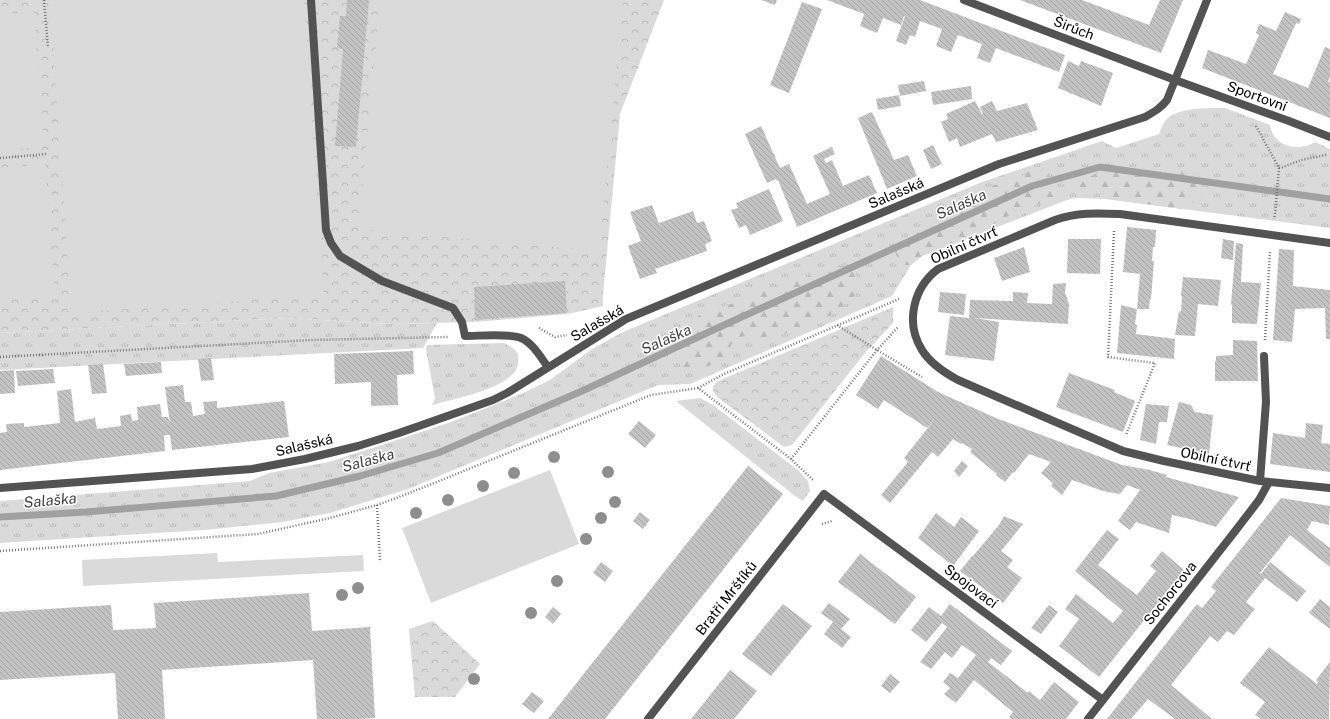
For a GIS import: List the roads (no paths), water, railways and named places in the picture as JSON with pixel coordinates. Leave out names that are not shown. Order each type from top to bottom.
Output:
[{"type":"street","points":[[311,0],[326,230],[331,243],[340,256],[382,281],[453,308],[462,322],[465,336],[510,336],[520,338],[528,342],[548,368]]},
{"type":"street","name":"Širůch","points":[[964,0],[1175,80]]},
{"type":"street","name":"Salašská","points":[[0,488],[252,469],[305,459],[358,446],[493,400],[514,389],[626,319],[999,164],[1145,117],[1154,112],[1167,100],[1207,0]]},
{"type":"street","name":"Sportovní","points":[[1175,80],[1330,137]]},
{"type":"street","name":"Obilní čtvrť","points":[[1330,243],[1114,213],[1086,213],[1055,220],[938,269],[924,283],[919,291],[915,302],[914,313],[914,328],[919,345],[927,356],[943,371],[958,380],[1119,450],[1260,481],[1330,488]]},
{"type":"street","name":"Obilní čtvrť","points":[[1260,481],[1266,402],[1264,356]]},
{"type":"street","name":"Sochorcova","points":[[1088,719],[1236,530],[1262,495],[1269,482]]},
{"type":"street","name":"Spojovací","points":[[824,494],[1103,700]]},
{"type":"street","name":"Bratří Mrštíků","points":[[648,719],[824,494]]},
{"type":"waterway","name":"Salaška","points":[[0,517],[86,512],[276,496],[360,476],[438,453],[582,391],[1032,186],[1100,167],[1330,199]]}]
